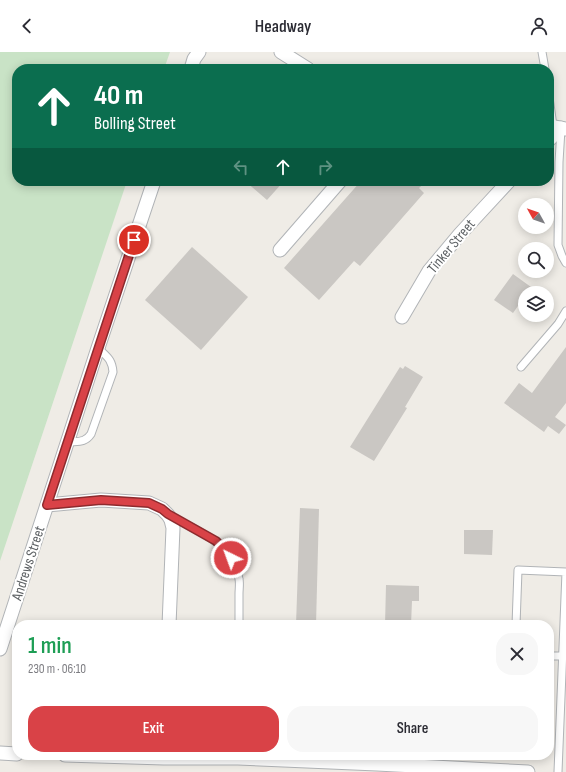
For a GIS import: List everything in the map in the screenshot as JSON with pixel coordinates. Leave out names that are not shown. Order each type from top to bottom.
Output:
[{"type":"street","points":[[281,52],[300,64]]},
{"type":"street","name":"Andrews Street","points":[[0,649],[152,186]]},
{"type":"street","points":[[280,250],[336,186]]},
{"type":"street","name":"Tinker Street","points":[[402,317],[429,271],[460,234],[504,186]]},
{"type":"street","points":[[47,505],[101,500],[149,503],[162,509],[168,514],[173,528],[169,620]]},
{"type":"street","points":[[0,753],[12,754]]},
{"type":"street","points":[[308,760],[528,772]]},
{"type":"lane","points":[[542,52],[544,64]]},
{"type":"lane","points":[[554,116],[557,127],[559,162],[558,245],[566,263]]},
{"type":"lane","points":[[522,368],[558,324],[566,311]]},
{"type":"lane","points":[[68,442],[88,439],[113,372],[112,363],[98,348]]},
{"type":"lane","points":[[168,514],[216,541],[231,558],[239,580],[239,620]]},
{"type":"lane","points":[[516,620],[518,570],[566,572],[558,772]]},
{"type":"lane","points":[[554,656],[563,656]]},
{"type":"green space","points":[[0,52],[170,52],[166,64],[12,64],[12,186],[125,186],[0,561]]},
{"type":"building","points":[[251,186],[280,186],[267,200]]},
{"type":"building","points":[[357,186],[421,186],[419,188],[424,193],[360,266],[354,261],[319,300],[284,268]]},
{"type":"building","points":[[192,247],[248,297],[201,350],[145,300]]},
{"type":"building","points":[[513,274],[530,286],[518,286],[518,306],[513,313],[494,300]]},
{"type":"building","points":[[566,347],[566,403],[555,417],[566,425],[559,434],[548,426],[544,432],[504,403],[519,383],[532,393]]},
{"type":"building","points":[[405,366],[423,377],[405,407],[407,408],[374,461],[350,447],[400,367],[403,369]]},
{"type":"building","points":[[300,508],[319,509],[316,620],[296,620]]},
{"type":"building","points":[[464,530],[493,530],[492,555],[464,554]]},
{"type":"building","points":[[386,585],[419,586],[419,601],[412,601],[411,620],[385,620]]},
{"type":"route","points":[[134,240],[47,505],[101,500],[149,503],[216,541],[231,558]]}]
